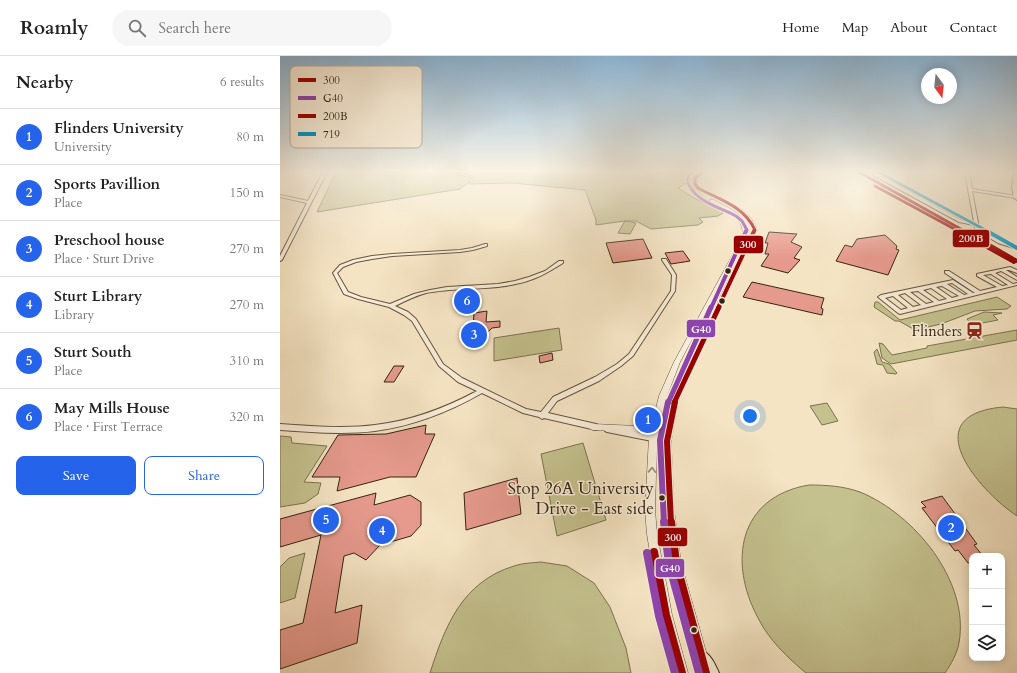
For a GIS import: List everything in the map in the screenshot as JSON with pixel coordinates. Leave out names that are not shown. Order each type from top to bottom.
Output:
[{"type":"main road","points":[[701,657],[709,666],[712,673]]},
{"type":"street","points":[[280,260],[309,202],[303,201]]},
{"type":"street","points":[[682,673],[666,615],[652,534],[650,510],[653,438],[663,396],[677,362],[745,236],[745,227],[736,215],[710,201]]},
{"type":"street","points":[[706,673],[676,563],[669,510],[667,441],[675,400],[755,230],[751,220],[743,213],[721,201]]},
{"type":"street","points":[[912,201],[1016,258]]},
{"type":"street","points":[[921,201],[941,213],[976,229],[1016,258]]},
{"type":"street","points":[[972,201],[976,229]]},
{"type":"street","points":[[919,205],[960,221],[1001,243],[1017,248]]},
{"type":"street","points":[[484,245],[460,251],[420,253],[355,260],[341,264],[336,270],[337,276],[346,293],[392,305],[414,320],[442,365],[460,380],[481,391],[510,405],[542,416],[667,441]]},
{"type":"street","points":[[542,416],[555,399],[597,379],[620,365],[631,355],[673,291],[674,275],[664,260]]},
{"type":"street","points":[[392,305],[430,291],[522,282],[551,270],[561,262]]},
{"type":"street","points":[[1000,288],[979,275],[1010,268],[1017,272]]},
{"type":"street","points":[[1002,270],[1017,279]]},
{"type":"street","points":[[947,272],[979,293]]},
{"type":"street","points":[[991,272],[1015,285]]},
{"type":"street","points":[[874,299],[953,281],[973,295]]},
{"type":"street","points":[[943,284],[963,297]]},
{"type":"street","points":[[881,297],[900,312],[1015,285]]},
{"type":"street","points":[[931,286],[951,300]]},
{"type":"street","points":[[919,289],[938,303]]},
{"type":"street","points":[[906,292],[926,306]]},
{"type":"street","points":[[894,294],[912,309]]},
{"type":"street","points":[[280,428],[375,428],[443,411],[465,401],[481,391]]},
{"type":"street","points":[[593,427],[637,429],[650,426],[658,416]]},
{"type":"shaded area","points":[[322,201],[387,201],[317,212]]},
{"type":"shaded area","points":[[589,201],[700,201],[720,210],[723,213],[718,216],[699,218],[703,222],[698,225],[651,229],[636,221],[596,225],[596,220]]},
{"type":"shaded area","points":[[625,221],[636,223],[630,234],[618,233]]},
{"type":"shaded area","points":[[997,297],[1011,306],[1007,309],[975,311],[941,324],[915,330],[899,321],[895,321],[874,307],[875,302],[878,302],[900,320]]},
{"type":"shaded area","points":[[984,312],[1002,313],[993,315],[998,320],[972,325],[967,319]]},
{"type":"shaded area","points":[[559,328],[562,350],[494,361],[494,338]]},
{"type":"shaded area","points":[[1017,330],[1017,340],[891,364],[882,358],[879,343],[883,344],[892,355],[927,348],[927,346]]},
{"type":"shaded area","points":[[877,349],[882,362],[889,364],[897,373],[896,374],[887,373],[883,365],[877,364],[874,352]]},
{"type":"shaded area","points":[[827,403],[838,421],[822,425],[810,406]]},
{"type":"shaded area","points":[[1003,407],[1017,409],[1017,516],[986,489],[972,472],[962,455],[958,438],[962,424],[976,413]]},
{"type":"shaded area","points":[[280,436],[291,437],[292,443],[327,446],[304,482],[321,483],[318,494],[305,503],[280,507]]},
{"type":"shaded area","points":[[583,443],[606,520],[557,536],[541,454]]},
{"type":"shaded area","points":[[809,485],[847,488],[860,492],[880,502],[900,516],[918,533],[934,552],[947,574],[956,596],[960,620],[958,647],[954,659],[945,673],[806,673],[785,654],[767,634],[749,597],[743,575],[742,554],[746,535],[754,518],[767,503],[785,492]]},
{"type":"shaded area","points":[[305,553],[295,598],[280,603],[280,567],[289,558]]},
{"type":"shaded area","points":[[541,562],[567,566],[594,583],[610,607],[626,648],[631,673],[430,673],[449,623],[469,594],[481,583],[496,573],[517,565]]},
{"type":"building","points":[[769,232],[797,234],[791,242],[802,247],[794,258],[800,260],[788,273],[761,266],[769,254],[765,254],[768,243],[765,243]]},
{"type":"building","points":[[885,235],[897,246],[896,249],[899,250],[888,275],[836,261],[845,245],[852,247],[857,239]]},
{"type":"building","points":[[643,239],[652,258],[613,263],[606,243]]},
{"type":"building","points":[[683,251],[690,261],[671,264],[665,253]]},
{"type":"building","points":[[752,282],[824,298],[821,308],[823,309],[822,315],[743,297]]},
{"type":"building","points":[[462,297],[479,300],[473,306],[457,302]]},
{"type":"building","points":[[487,311],[486,322],[500,321],[500,327],[492,328],[479,341],[464,336],[473,327],[474,313]]},
{"type":"building","points":[[552,353],[553,360],[540,363],[539,356]]},
{"type":"building","points":[[394,366],[404,366],[394,382],[384,382]]},
{"type":"building","points":[[426,425],[425,434],[435,434],[416,477],[390,477],[337,491],[340,477],[312,477],[338,435],[386,434]]},
{"type":"building","points":[[517,478],[521,514],[466,530],[464,493]]},
{"type":"building","points":[[376,493],[374,505],[410,495],[421,502],[421,525],[411,536],[380,545],[366,560],[354,553],[344,556],[335,613],[362,605],[357,643],[280,669],[280,630],[303,623],[321,535],[280,547],[280,519]]},
{"type":"building","points":[[942,496],[977,544],[974,545],[981,553],[969,553],[968,563],[958,550],[955,551],[922,508],[926,507],[921,502]]},
{"type":"transit line","name":"G40","points":[[699,673],[669,564],[662,510],[660,440],[669,397],[747,230],[742,221],[736,216],[707,201]]},
{"type":"transit line","name":"300","points":[[706,673],[676,563],[669,510],[667,441],[675,400],[755,230],[746,215],[724,201]]},
{"type":"transit line","name":"200B","points":[[902,201],[1014,262]]},
{"type":"transit line","name":"300","points":[[910,201],[1017,261]]},
{"type":"transit line","name":"719","points":[[931,201],[1017,248]]},
{"type":"transit line","name":"300","points":[[654,552],[666,615],[682,673]]},
{"type":"transit line","name":"G40","points":[[647,553],[659,616],[675,673]]},
{"type":"place","name":"May Mills House","points":[[467,301]]},
{"type":"place","name":"Flinders","points":[[975,331]]},
{"type":"place","name":"Preschool house","points":[[474,335]]},
{"type":"place","name":"Flinders University","points":[[648,420]]},
{"type":"place","name":"Stop 26A University Drive - East side","points":[[662,498]]},
{"type":"place","name":"Sturt South","points":[[326,520]]},
{"type":"place","name":"Sports Pavillion","points":[[951,528]]},
{"type":"place","name":"Sturt Library","points":[[382,531]]}]
